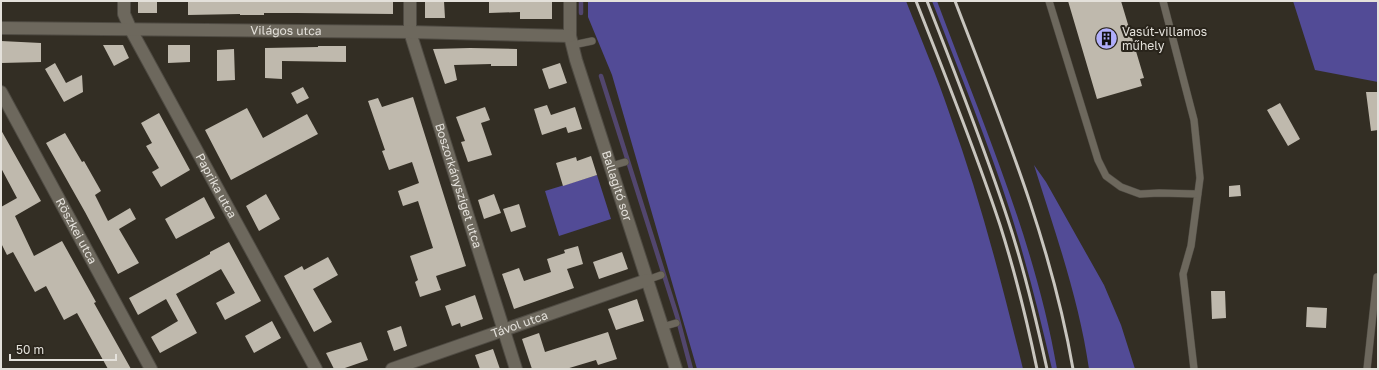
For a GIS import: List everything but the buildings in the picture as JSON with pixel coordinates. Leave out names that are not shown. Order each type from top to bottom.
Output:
[{"type":"street","name":"Paprika utca","points":[[124,1],[124,14],[131,30],[316,369]]},
{"type":"street","name":"Boszorkánysziget utca","points":[[410,1],[410,32],[516,369]]},
{"type":"street","name":"Ballagitó sor","points":[[570,1],[572,41],[576,60],[676,369]]},
{"type":"street","name":"Világos utca","points":[[1,28],[410,32],[572,41]]},
{"type":"street","name":"Röszkei utca","points":[[1,92],[151,369]]},
{"type":"street","name":"Távol utca","points":[[392,369],[647,280]]},
{"type":"lane","points":[[1049,1],[1098,160],[1106,176],[1121,187],[1140,194],[1158,192],[1198,194]]},
{"type":"lane","points":[[1163,1],[1194,120],[1200,178],[1191,246],[1183,274],[1194,369]]},
{"type":"lane","points":[[572,41],[592,41]]},
{"type":"lane","points":[[611,166],[626,162]]},
{"type":"lane","points":[[647,280],[661,275]]},
{"type":"lane","points":[[1368,369],[1377,277]]},
{"type":"lane","points":[[662,327],[676,323]]},
{"type":"shaded area","points":[[588,1],[906,1],[940,86],[961,146],[999,273],[1023,369],[697,369],[612,75],[588,17]]},
{"type":"shaded area","points":[[932,1],[937,1],[1006,182],[1035,275],[1047,321],[1057,369],[1052,369],[1017,233],[993,160]]},
{"type":"shaded area","points":[[1293,1],[1378,1],[1378,82],[1315,70]]},
{"type":"shaded area","points":[[1034,165],[1046,182],[1104,285],[1121,325],[1135,369],[1089,369],[1085,343],[1073,291]]},
{"type":"shaded area","points":[[597,175],[611,219],[559,236],[545,191]]},
{"type":"waterway","points":[[581,1],[581,13]]},
{"type":"waterway","points":[[601,76],[677,316],[691,369]]},
{"type":"railway","points":[[916,1],[949,84],[1000,225],[1011,261],[1037,369]]},
{"type":"railway","points":[[927,1],[959,82],[999,192],[1019,256],[1039,331],[1047,369]]},
{"type":"railway","points":[[955,1],[1007,136],[1038,228],[1064,321],[1073,369]]},
{"type":"place","name":"Vasút-villamos műhely","points":[[1106,39]]}]
